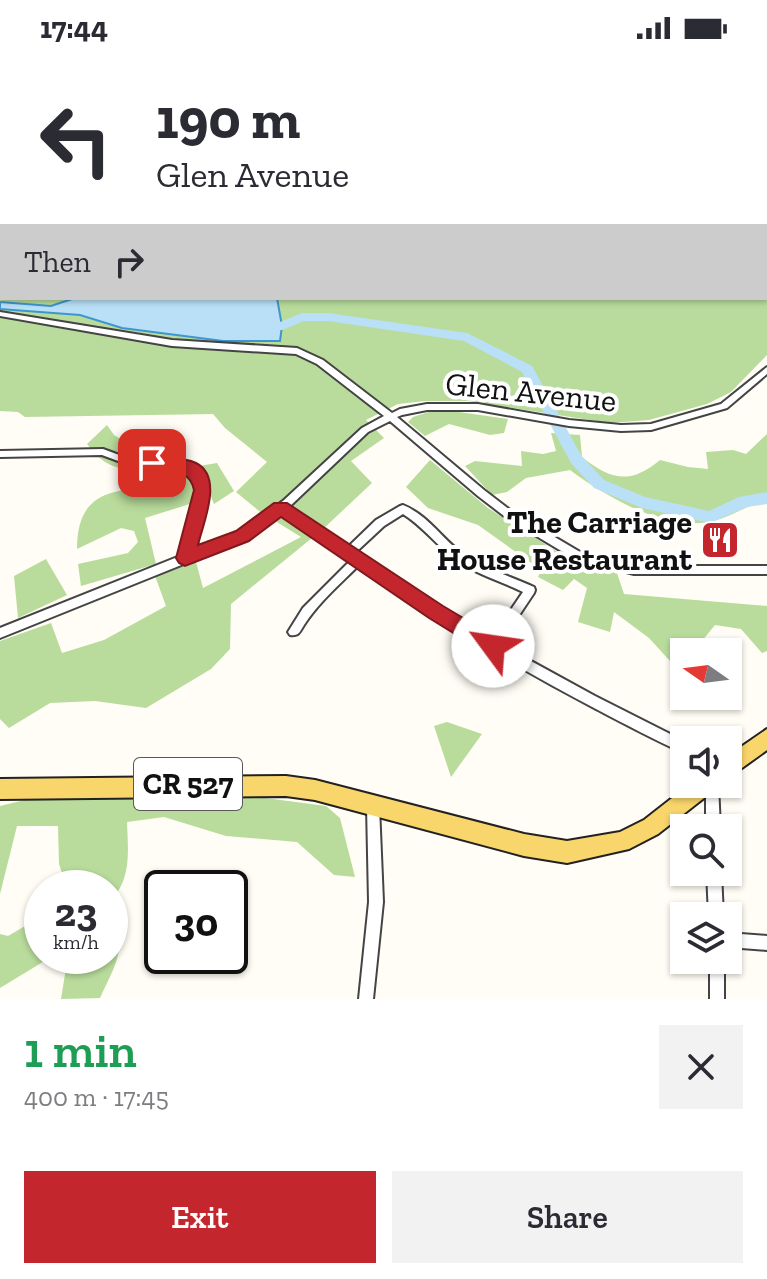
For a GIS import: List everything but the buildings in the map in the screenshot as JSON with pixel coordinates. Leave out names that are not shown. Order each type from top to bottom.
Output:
[{"type":"main road","points":[[742,757],[767,738]]},
{"type":"main road","name":"CR 527","points":[[0,789],[258,784],[315,790],[524,845],[567,852],[622,842],[651,827],[690,798]]},
{"type":"street","points":[[0,314],[172,343],[297,351],[320,362],[511,516],[561,547],[590,560],[644,571],[767,570]]},
{"type":"street","name":"Glen Avenue","points":[[0,633],[242,536],[281,508],[365,430],[400,412],[449,406],[478,407],[569,423],[621,428],[672,423],[724,406],[767,370]]},
{"type":"street","points":[[0,454],[103,452],[129,462],[191,468],[200,477],[202,490],[185,558]]},
{"type":"street","points":[[281,508],[493,646],[590,701],[670,740]]},
{"type":"street","points":[[294,632],[307,611],[352,557],[393,513],[403,509],[412,513],[439,541],[463,559],[530,590],[493,646]]},
{"type":"street","points":[[366,999],[376,902],[373,806]]},
{"type":"street","points":[[742,941],[767,943]]},
{"type":"street","points":[[717,974],[717,999]]},
{"type":"green space","points":[[0,300],[69,300],[51,306]]},
{"type":"green space","points":[[277,300],[767,300],[767,355],[731,392],[707,404],[649,420],[609,423],[468,401],[398,404],[366,420],[384,438],[351,461],[372,483],[323,529],[231,604],[230,649],[211,669],[146,708],[95,701],[50,703],[9,728],[0,719],[0,641],[51,623],[62,653],[104,640],[166,606],[154,573],[195,558],[203,588],[301,537],[259,511],[236,492],[267,462],[225,428],[213,414],[25,417],[18,412],[0,411],[0,309],[80,315],[122,328],[223,341],[279,341],[282,326]]},
{"type":"green space","points":[[438,409],[508,419],[504,433],[490,435],[449,424],[425,436],[408,422],[413,417]]},
{"type":"green space","points":[[107,425],[114,435],[142,451],[143,464],[180,468],[197,482],[193,503],[145,518],[156,564],[81,586],[78,564],[128,553],[138,542],[134,531],[121,528],[77,549],[82,517],[98,499],[109,494],[153,488],[157,476],[150,469],[114,466],[94,452],[87,444]]},
{"type":"green space","points":[[551,433],[580,435],[582,457],[602,471],[621,476],[639,473],[660,460],[708,469],[706,452],[733,450],[746,454],[767,434],[767,503],[720,519],[701,523],[682,522],[641,511],[603,492],[570,470],[526,478],[507,492],[492,495],[465,466],[475,461],[522,466],[521,451],[543,454],[556,451]]},
{"type":"green space","points":[[430,460],[488,508],[556,551],[617,573],[624,594],[767,606],[767,651],[762,653],[741,629],[715,625],[704,638],[670,638],[670,661],[649,638],[614,612],[610,632],[578,622],[587,588],[574,579],[563,590],[538,577],[541,570],[478,525],[428,508],[406,487]]},
{"type":"green space","points":[[217,463],[234,491],[214,504],[199,466]]},
{"type":"green space","points":[[46,559],[67,595],[18,618],[14,576]]},
{"type":"green space","points":[[447,722],[482,734],[451,777],[434,726]]},
{"type":"green space","points":[[242,795],[326,806],[340,818],[355,877],[334,875],[297,842],[226,836],[164,817],[127,822],[126,870],[61,870],[58,826],[17,826],[0,894],[0,806],[37,797]]},
{"type":"green space","points":[[24,927],[24,973],[0,988],[0,934],[8,936]]},
{"type":"green space","points":[[65,974],[111,974],[100,998],[61,999]]},
{"type":"water","points":[[69,300],[277,300],[282,326],[280,341],[223,341],[122,328],[80,315],[0,309],[0,302],[51,306]]},
{"type":"waterway","points":[[261,326],[282,326],[302,317],[328,317],[467,337],[527,369],[576,459],[599,484],[642,502],[710,517],[745,501],[767,498]]},
{"type":"place","name":"The Carriage House Restaurant","points":[[720,540]]},
{"type":"route","points":[[152,463],[191,468],[200,477],[202,490],[185,558],[242,536],[281,508],[436,612],[493,646]]}]
